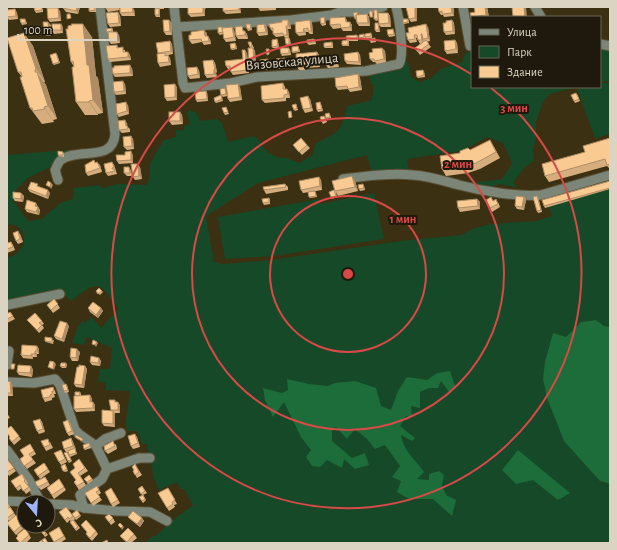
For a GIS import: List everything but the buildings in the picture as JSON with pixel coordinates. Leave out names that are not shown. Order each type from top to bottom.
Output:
[{"type":"street","points":[[58,180],[55,170],[60,160],[70,156],[108,150],[114,144],[115,136],[100,7]]},
{"type":"street","points":[[174,7],[177,27],[291,20],[383,7]]},
{"type":"street","name":"Вязовская улица","points":[[177,27],[183,84],[185,88],[231,83],[256,76],[366,71],[398,64],[400,62],[401,47],[396,7]]},
{"type":"street","points":[[463,7],[470,46]]},
{"type":"street","points":[[535,7],[540,16]]},
{"type":"street","points":[[335,181],[386,175],[413,175],[505,194],[532,196],[541,195],[610,175]]},
{"type":"street","points":[[7,305],[60,294]]},
{"type":"street","points":[[7,365],[9,350]]},
{"type":"street","points":[[7,382],[34,383],[55,379],[57,380],[75,430],[96,446],[107,469]]},
{"type":"street","points":[[96,446],[105,439],[121,433]]},
{"type":"street","points":[[7,450],[29,480],[36,494]]},
{"type":"street","points":[[84,508],[80,495],[102,479],[107,469],[139,458],[150,458]]},
{"type":"street","points":[[56,504],[67,504],[84,508],[150,512],[167,521]]},
{"type":"green space","points":[[601,46],[610,48],[610,81],[601,82]]},
{"type":"green space","points":[[471,51],[471,88],[572,88],[550,94],[543,102],[536,122],[536,138],[533,150],[534,161],[524,168],[513,183],[518,188],[500,184],[485,188],[461,184],[502,179],[512,164],[503,143],[487,137],[460,151],[407,159],[409,172],[372,173],[367,155],[258,183],[206,216],[214,262],[223,264],[271,260],[401,241],[461,235],[475,228],[491,224],[536,221],[552,216],[549,206],[610,189],[610,327],[604,326],[596,320],[581,322],[566,337],[600,481],[610,484],[610,543],[145,543],[193,505],[184,489],[180,489],[177,482],[159,490],[154,479],[147,444],[142,444],[137,431],[127,431],[126,421],[130,391],[106,390],[106,383],[98,381],[100,369],[110,369],[112,348],[87,337],[84,345],[72,343],[78,326],[83,321],[85,323],[92,317],[101,328],[118,309],[107,293],[99,286],[90,287],[71,301],[66,296],[62,296],[7,303],[7,257],[14,256],[24,245],[23,233],[19,227],[7,225],[7,155],[69,150],[71,159],[54,165],[28,178],[13,193],[13,201],[28,221],[42,219],[60,203],[73,199],[74,188],[100,185],[103,188],[118,184],[146,185],[149,180],[150,164],[164,140],[176,137],[176,130],[184,130],[184,126],[190,125],[187,114],[189,110],[196,112],[200,121],[217,119],[222,123],[228,142],[254,136],[267,152],[277,157],[287,158],[299,163],[313,155],[315,144],[338,131],[343,122],[347,106],[372,100],[374,85],[371,84],[369,73],[408,61],[411,77],[419,82],[430,79],[441,69],[462,62],[466,52]]},
{"type":"green space","points":[[601,83],[610,83],[610,134],[595,138],[577,89],[601,88]]},
{"type":"green space","points":[[374,193],[384,239],[274,256],[225,259],[218,217],[319,199],[320,204]]},
{"type":"green space","points":[[596,320],[604,326],[610,327],[610,484],[600,481],[564,441],[547,398],[543,379],[545,362],[553,333],[566,337],[581,322]]},
{"type":"green space","points":[[450,371],[455,386],[449,392],[441,381],[438,388],[429,388],[420,392],[420,408],[411,406],[412,417],[406,416],[400,426],[415,438],[412,441],[401,435],[407,451],[424,472],[417,479],[429,480],[429,474],[439,471],[444,475],[442,485],[446,495],[456,500],[452,516],[433,499],[409,499],[397,492],[401,481],[392,477],[400,466],[385,445],[375,449],[367,439],[355,429],[347,439],[336,427],[332,430],[332,441],[352,458],[365,453],[369,465],[355,469],[344,459],[342,468],[327,460],[320,467],[312,466],[306,457],[311,450],[301,437],[284,402],[273,417],[265,400],[263,388],[282,393],[288,390],[287,379],[309,384],[328,386],[335,383],[355,381],[376,388],[381,406],[391,410],[398,391],[407,377],[427,380],[437,373]]},
{"type":"green space","points":[[518,450],[570,493],[558,500],[533,480],[516,484],[502,470]]}]
